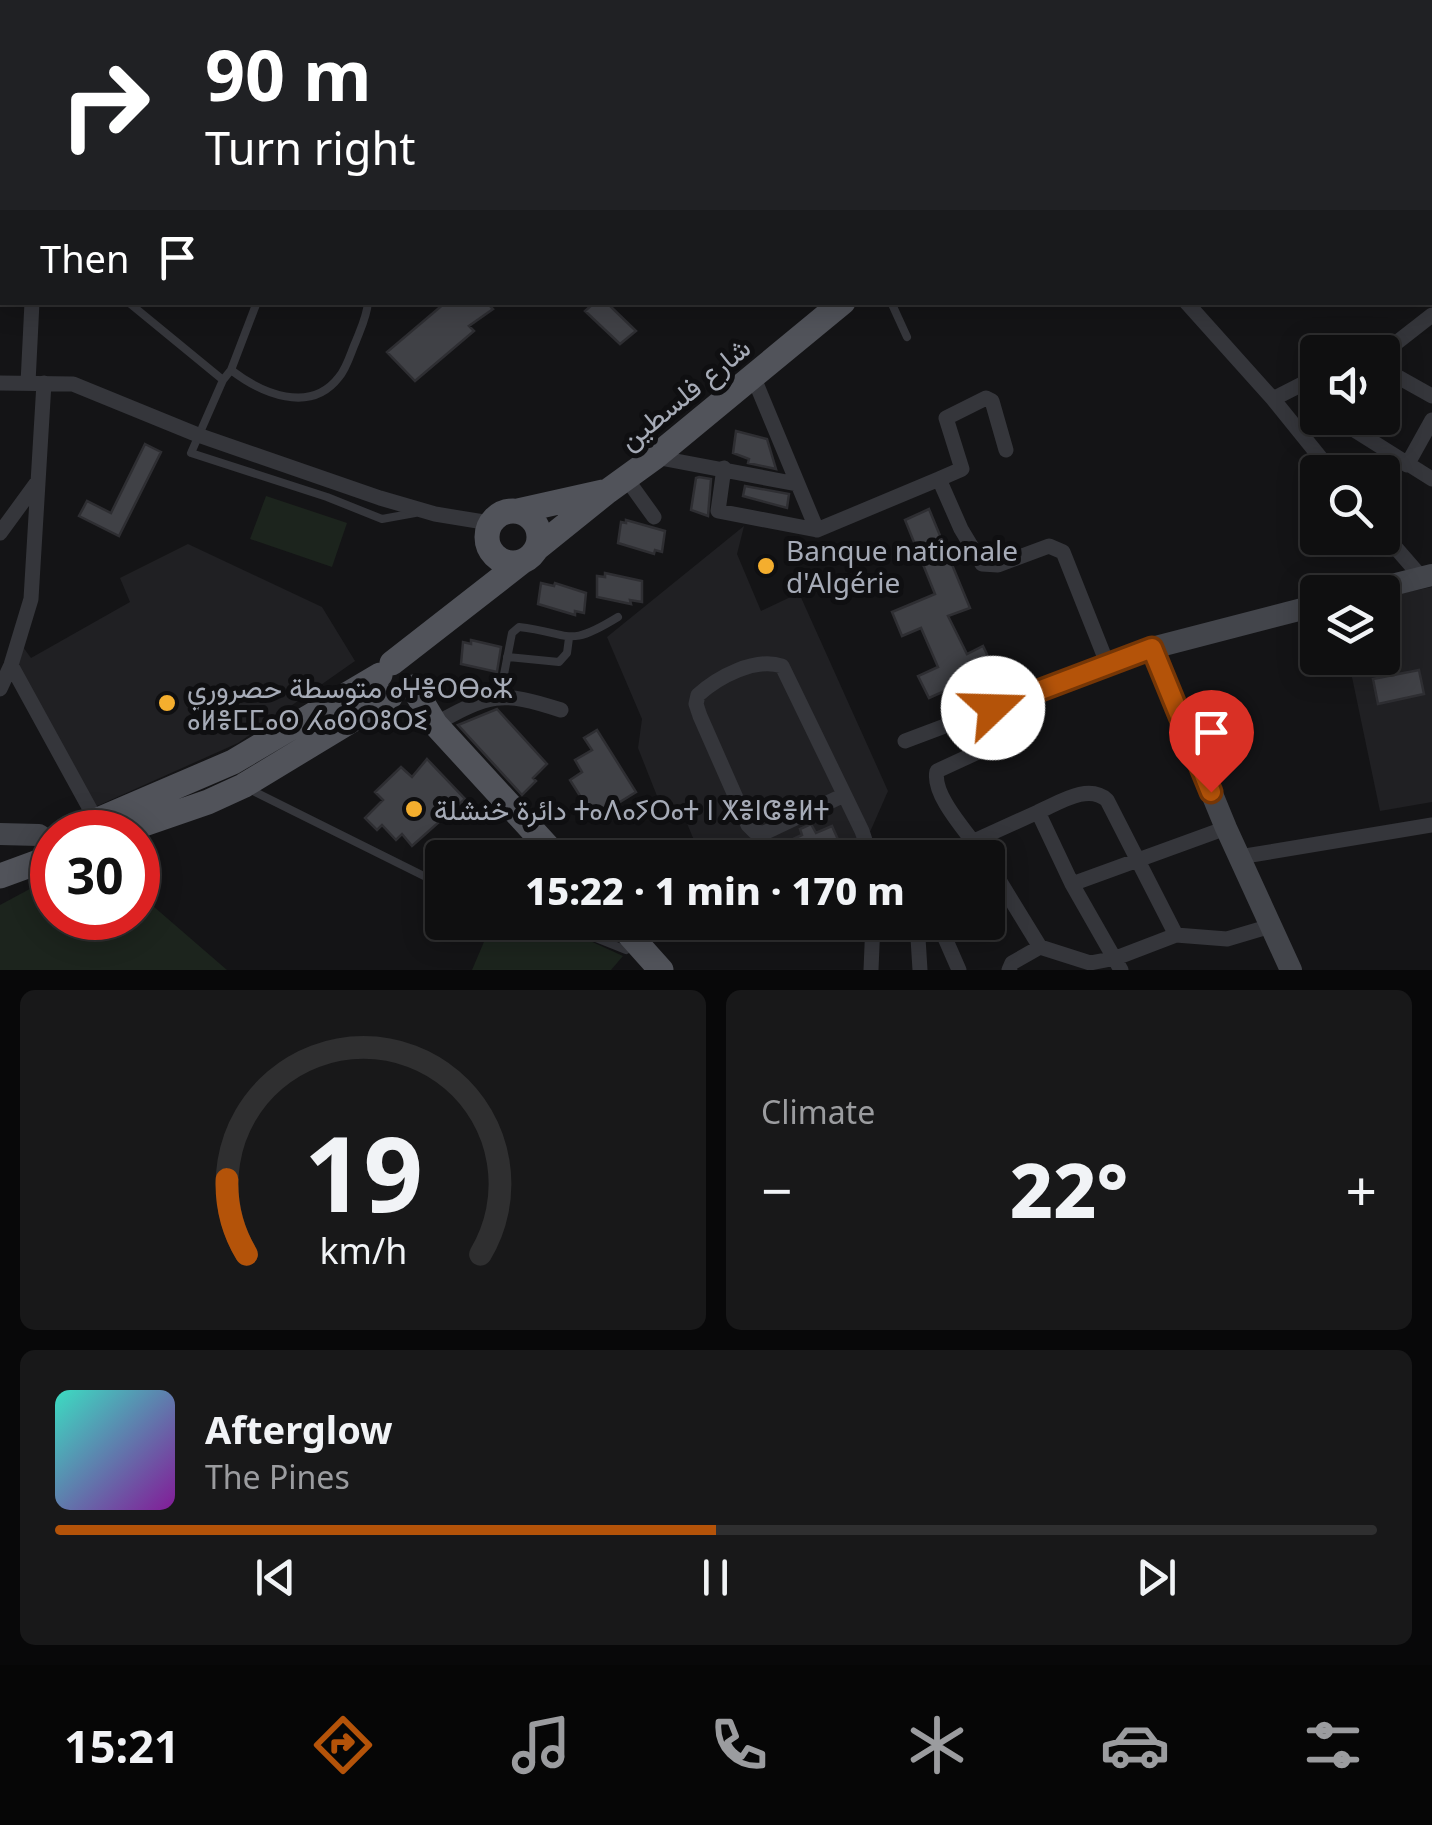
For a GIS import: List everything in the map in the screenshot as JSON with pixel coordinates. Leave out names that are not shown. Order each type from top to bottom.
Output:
[{"type":"main road","name":"شارع فلسطين","points":[[398,681],[436,630],[840,305]]},
{"type":"main road","points":[[482,592],[489,533],[502,513],[617,484]]},
{"type":"main road","points":[[489,533],[500,560],[530,555],[539,541],[537,525],[518,510]]},
{"type":"main road","points":[[1400,583],[1427,576]]},
{"type":"main road","points":[[1291,970],[1226,828],[1152,648],[1300,610]]},
{"type":"main road","points":[[398,681],[542,840]]},
{"type":"main road","points":[[160,819],[243,786],[398,681]]},
{"type":"main road","points":[[120,810],[233,762],[398,681]]},
{"type":"main road","points":[[398,681],[528,840]]},
{"type":"main road","points":[[0,834],[30,833]]},
{"type":"main road","points":[[0,859],[30,850]]},
{"type":"main road","points":[[0,876],[30,858]]},
{"type":"main road","points":[[618,940],[645,970]]},
{"type":"main road","points":[[634,940],[661,970]]},
{"type":"street","points":[[0,689],[31,599],[38,481],[32,305]]},
{"type":"street","points":[[1189,305],[1318,455]]},
{"type":"street","points":[[1400,340],[1432,314]]},
{"type":"street","points":[[1415,328],[1432,338]]},
{"type":"street","points":[[752,376],[817,530]]},
{"type":"street","points":[[1400,378],[1432,396]]},
{"type":"street","points":[[0,383],[73,384],[198,434],[489,533]]},
{"type":"street","points":[[1273,399],[1300,385]]},
{"type":"street","points":[[724,468],[718,511],[817,530],[962,469],[946,418],[986,398],[992,400],[1006,450]]},
{"type":"street","points":[[1408,465],[1432,420]]},
{"type":"street","points":[[1362,435],[1432,479]]},
{"type":"street","points":[[655,457],[797,484]]},
{"type":"street","points":[[939,479],[982,564],[998,565],[1049,546],[1063,552],[1107,663]]},
{"type":"street","points":[[0,533],[38,481]]},
{"type":"street","points":[[617,484],[654,517]]},
{"type":"street","points":[[1400,550],[1427,576]]},
{"type":"street","points":[[905,742],[1152,648]]},
{"type":"street","points":[[844,795],[764,834],[755,832],[748,825],[700,716],[698,695],[753,664],[782,666],[844,795],[863,840]]},
{"type":"street","points":[[11,666],[90,810]]},
{"type":"street","points":[[436,724],[478,700],[500,696],[560,710]]},
{"type":"street","points":[[973,840],[940,794],[937,771],[1030,728]]},
{"type":"street","points":[[976,840],[1089,791],[1099,792],[1107,800],[1176,935]]},
{"type":"street","points":[[1038,812],[1072,884],[1118,964]]},
{"type":"street","points":[[1239,857],[1432,825]]},
{"type":"street","points":[[1072,884],[1226,828]]},
{"type":"street","points":[[1005,901],[1040,947],[1090,963],[1118,964],[1176,935],[1228,939],[1271,926]]},
{"type":"street","points":[[871,970],[872,940]]},
{"type":"street","points":[[919,940],[920,970]]},
{"type":"street","points":[[946,940],[959,970]]},
{"type":"street","points":[[1009,970],[1012,964],[1040,947]]},
{"type":"lane","points":[[132,305],[223,380]]},
{"type":"lane","points":[[198,434],[223,380],[232,370],[255,305]]},
{"type":"lane","points":[[232,370],[274,396],[299,398],[325,389],[340,378],[367,305]]},
{"type":"lane","points":[[892,305],[906,337]]},
{"type":"lane","points":[[500,696],[512,633],[519,628],[569,638],[593,632],[618,617]]},
{"type":"lane","points":[[507,657],[558,662],[567,652],[569,638]]},
{"type":"lane","points":[[243,786],[425,877]]},
{"type":"lane","points":[[601,940],[626,950]]},
{"type":"shaded area","points":[[266,496],[347,523],[332,567],[250,539]]},
{"type":"shaded area","points":[[744,526],[737,554],[761,611],[799,593],[888,791],[866,840],[694,840],[686,821],[659,801],[638,748],[642,719],[607,637]]},
{"type":"shaded area","name":"متوسطة حصروري ⴰⵖⴻⵔⴱⴰⵣ ⴰⵍⴻⵎⵎⴰⵙ ⵃⴰⵙⵔⵓⵔⵉ","points":[[188,544],[322,607],[355,661],[238,743],[95,807],[16,663],[23,647],[31,658],[130,602],[120,578]]},
{"type":"shaded area","points":[[1432,587],[1432,802],[1380,811],[1352,675],[1400,675],[1400,594]]},
{"type":"shaded area","points":[[30,889],[30,940],[160,940],[160,912],[227,970],[0,970],[0,905]]},
{"type":"shaded area","points":[[485,940],[588,940],[623,956],[611,970],[472,970]]},
{"type":"building","points":[[442,305],[489,305],[493,309],[469,326],[474,331],[415,381],[387,352]]},
{"type":"building","points":[[592,305],[609,305],[636,331],[620,344],[585,311]]},
{"type":"building","points":[[736,431],[767,439],[776,469],[748,463],[749,459],[733,453]]},
{"type":"building","points":[[145,444],[161,452],[119,536],[79,516],[87,501],[111,513]]},
{"type":"building","points":[[699,477],[711,479],[708,516],[691,510]]},
{"type":"building","points":[[745,486],[789,494],[787,508],[743,496]]},
{"type":"building","points":[[929,509],[970,608],[948,616],[967,654],[983,646],[994,669],[929,698],[918,676],[938,667],[921,628],[902,636],[892,612],[935,594],[905,520]]},
{"type":"building","points":[[621,522],[665,531],[662,552],[655,550],[654,554],[618,543]]},
{"type":"building","points":[[605,573],[642,581],[642,602],[630,600],[631,604],[597,597],[597,576],[605,577]]},
{"type":"building","points":[[541,583],[555,583],[586,593],[584,613],[575,611],[575,615],[538,604]]},
{"type":"building","points":[[471,640],[501,647],[497,672],[461,664],[463,642],[471,644]]},
{"type":"building","points":[[1419,670],[1424,694],[1378,704],[1373,679]]},
{"type":"building","points":[[497,709],[547,764],[522,795],[458,725]]},
{"type":"building","points":[[597,730],[636,792],[594,818],[570,780],[582,772],[575,760],[592,750],[584,738]]},
{"type":"building","name":"دائرة خنشلة ⵜⴰⴷⴰⵢⵔⴰⵜ ⵏ ⵅⴻⵏⵛⴻⵍⵜ","points":[[427,759],[465,799],[412,846],[402,834],[396,840],[382,825],[377,830],[365,818],[383,800],[375,792],[401,767],[412,777]]},
{"type":"building","points":[[811,824],[816,833],[832,826],[838,840],[791,840],[802,835],[800,829]]},
{"type":"place","name":"Banque nationale d'Algérie","points":[[766,566]]},
{"type":"place","name":"متوسطة حصروري ⴰⵖⴻⵔⴱⴰⵣ ⴰⵍⴻⵎⵎⴰⵙ ⵃⴰⵙⵔⵓⵔⵉ","points":[[167,703]]},
{"type":"place","name":"دائرة خنشلة ⵜⴰⴷⴰⵢⵔⴰⵜ ⵏ ⵅⴻⵏⵛⴻⵍⵜ","points":[[414,809]]},
{"type":"route","points":[[993,708],[1152,648],[1211,792]]}]
